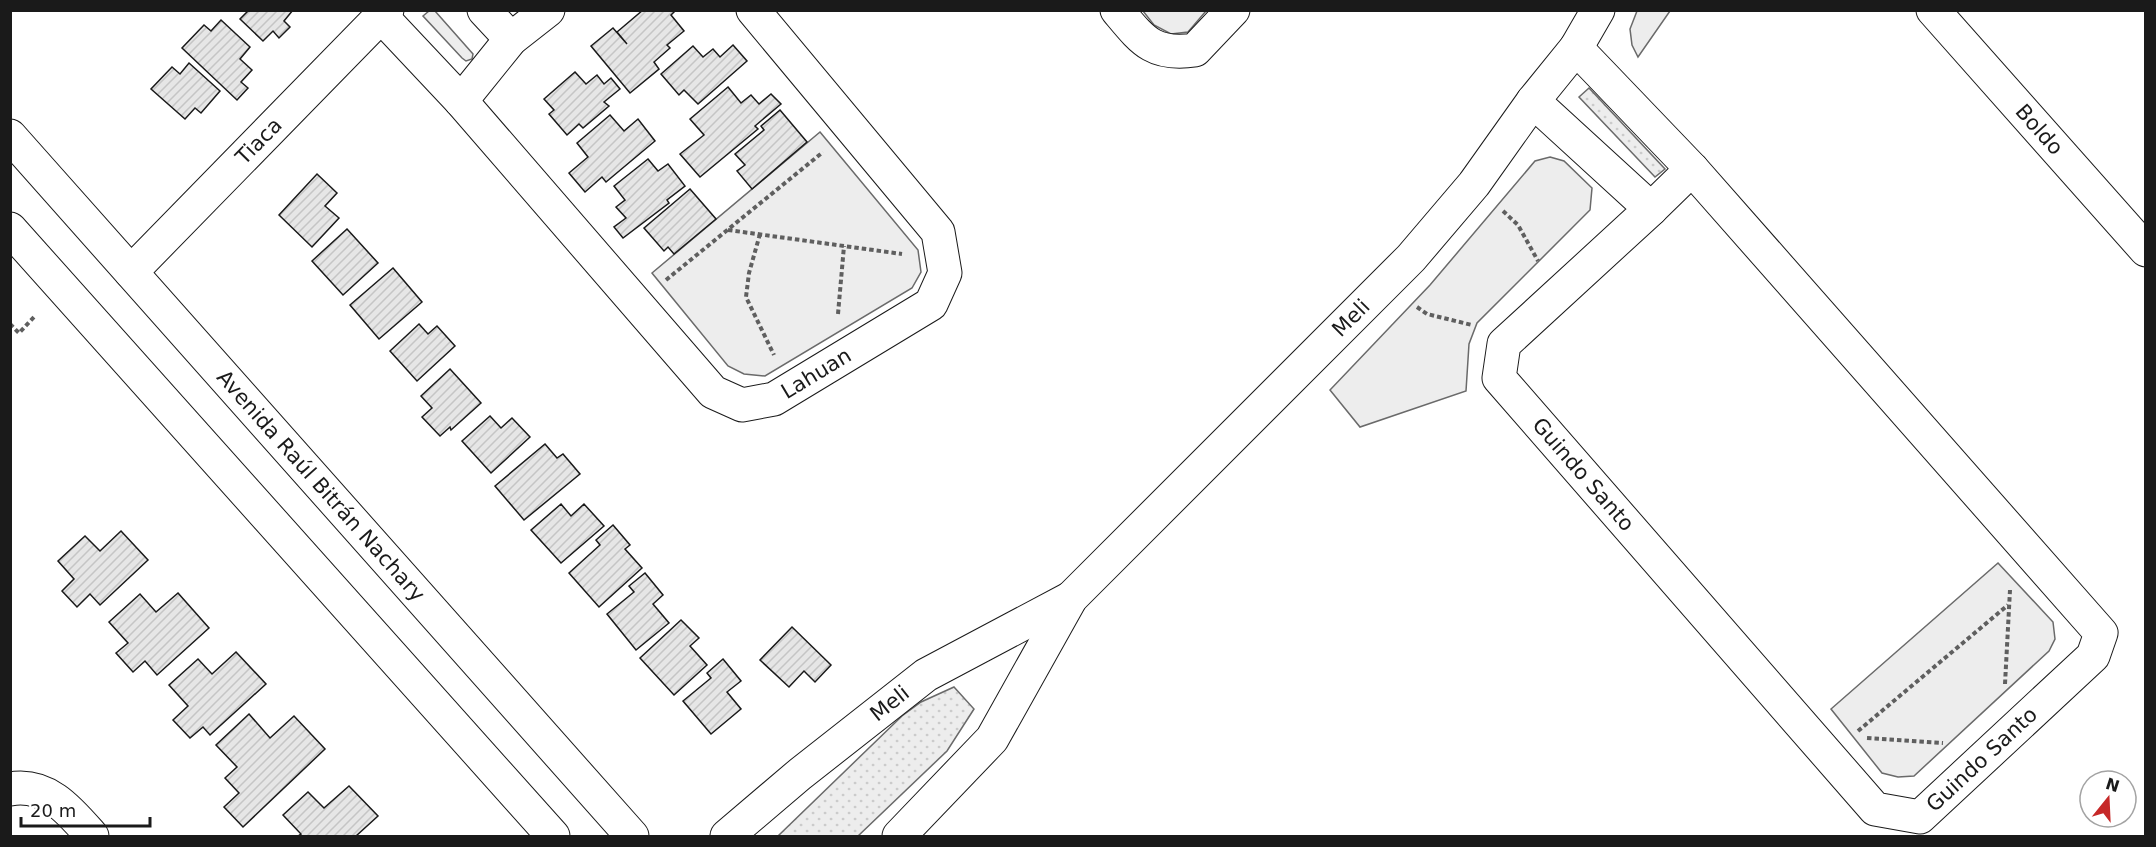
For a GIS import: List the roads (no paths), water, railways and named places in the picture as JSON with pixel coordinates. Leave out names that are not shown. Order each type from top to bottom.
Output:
[{"type":"street","points":[[484,10],[511,39]]},
{"type":"street","points":[[460,101],[511,39],[548,10]]},
{"type":"street","name":"Lahuan","points":[[385,14],[713,392],[742,405],[774,399],[931,304],[945,273],[938,232],[753,10]]},
{"type":"street","points":[[1118,10],[1143,41],[1171,53],[1195,50],[1233,10]]},
{"type":"street","name":"Meli","points":[[899,837],[992,739],[1071,598],[1411,258],[1474,184],[1533,101],[1576,48],[1598,10]]},
{"type":"street","name":"Boldo","points":[[1933,10],[2145,250]]},
{"type":"street","name":"Tiaca","points":[[131,272],[385,14]]},
{"type":"street","name":"Guindo Santo","points":[[1576,48],[1692,169],[2101,633],[2092,656],[1920,817],[1875,809],[1499,378],[1504,344],[1692,169]]},
{"type":"street","points":[[1533,101],[1651,209]]},
{"type":"street","name":"Avenida Raúl Bitrán Nachary","points":[[10,136],[632,837]]},
{"type":"street","points":[[10,229],[553,837]]},
{"type":"street","name":"Meli","points":[[727,837],[800,774],[926,675],[1071,598]]},
{"type":"street","points":[[10,789],[35,790],[53,797],[69,810],[92,837]]}]
